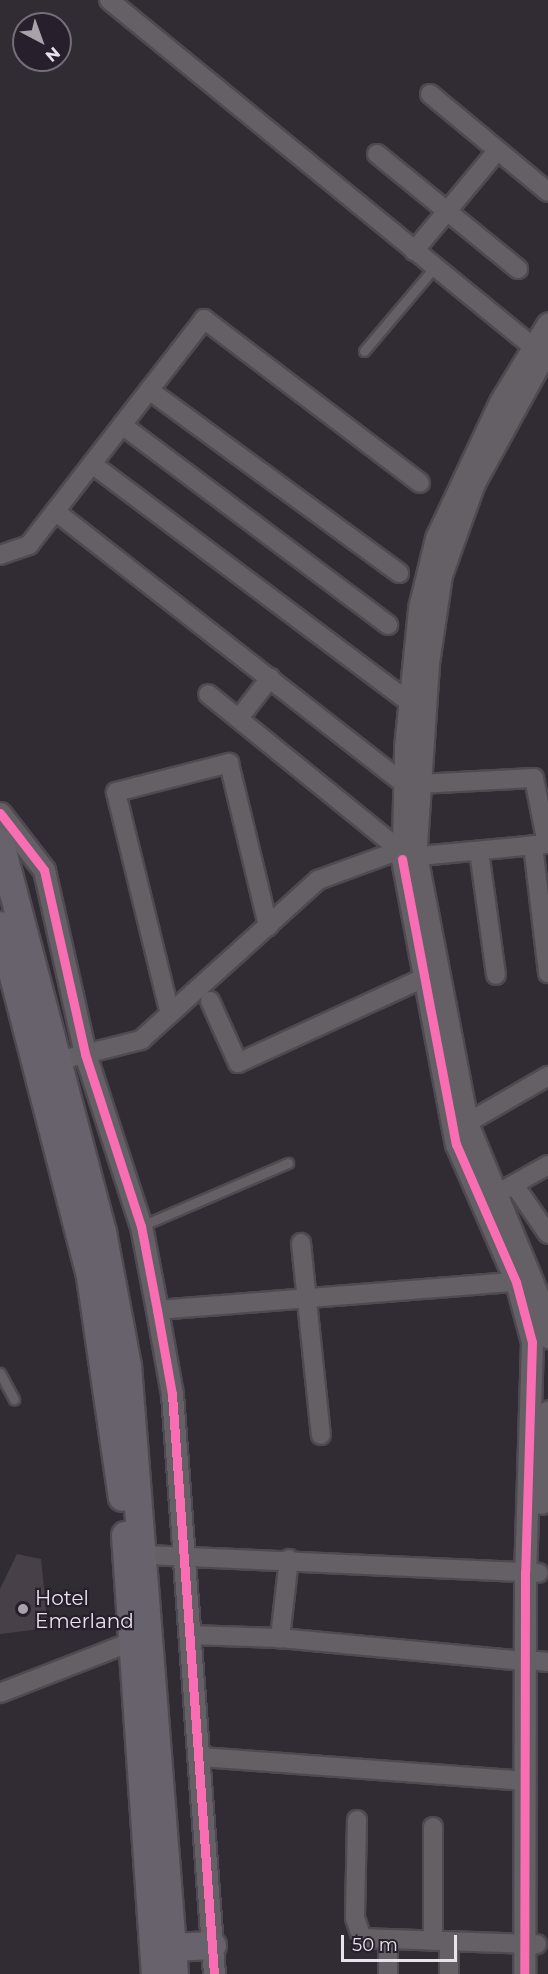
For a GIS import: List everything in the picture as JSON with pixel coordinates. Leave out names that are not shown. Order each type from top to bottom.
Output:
[{"type":"main road","points":[[0,843],[102,1232],[125,1354],[145,1555],[174,1974]]},
{"type":"main road","points":[[0,926],[90,1276],[114,1419],[154,1974]]},
{"type":"main road","points":[[172,1947],[212,1946]]},
{"type":"street","points":[[109,0],[434,268],[541,350]]},
{"type":"street","points":[[430,94],[548,192]]},
{"type":"street","points":[[414,251],[497,151]]},
{"type":"street","points":[[377,154],[518,269]]},
{"type":"street","points":[[0,555],[29,545],[204,319],[420,483]]},
{"type":"street","points":[[524,1974],[531,1944],[537,1661],[532,1573],[532,1342],[516,1282],[456,1144],[410,853],[410,703],[430,590],[474,483],[541,350],[548,323]]},
{"type":"street","points":[[149,390],[399,573]]},
{"type":"street","points":[[122,425],[388,625]]},
{"type":"street","points":[[92,464],[410,703]]},
{"type":"street","points":[[56,511],[270,678],[411,783],[534,778],[542,844],[548,973]]},
{"type":"street","points":[[411,783],[430,590]]},
{"type":"street","points":[[239,718],[270,678]]},
{"type":"street","points":[[208,694],[410,853],[467,1124],[493,1196],[547,1328]]},
{"type":"street","points":[[170,1014],[116,792],[229,763],[268,926]]},
{"type":"street","points":[[0,813],[44,870],[86,1054],[141,1226],[157,1310],[172,1394],[214,1974]]},
{"type":"street","points":[[57,1062],[141,1040],[318,880],[410,853],[479,851],[542,844]]},
{"type":"street","points":[[479,851],[496,975]]},
{"type":"street","points":[[210,1001],[238,1063],[428,976]]},
{"type":"street","points":[[467,1124],[548,1076]]},
{"type":"street","points":[[493,1196],[515,1186],[548,1165]]},
{"type":"street","points":[[515,1186],[547,1228]]},
{"type":"street","points":[[301,1243],[321,1435]]},
{"type":"street","points":[[157,1310],[306,1296],[516,1282]]},
{"type":"street","points":[[532,1573],[545,1501],[548,1411]]},
{"type":"street","points":[[145,1555],[289,1559],[532,1573]]},
{"type":"street","points":[[280,1638],[289,1559]]},
{"type":"street","points":[[190,1635],[280,1638],[537,1661]]},
{"type":"street","points":[[0,1694],[131,1642]]},
{"type":"street","points":[[537,1661],[524,1781],[531,1944],[537,1974]]},
{"type":"street","points":[[200,1756],[524,1781]]},
{"type":"street","points":[[357,1820],[355,1918],[362,1938],[388,1941],[531,1944]]},
{"type":"street","points":[[433,1827],[441,1941],[449,1974]]},
{"type":"street","points":[[388,1941],[388,1974]]},
{"type":"lane","points":[[364,351],[434,268]]},
{"type":"lane","points":[[141,1226],[288,1162]]},
{"type":"lane","points":[[0,1373],[14,1399]]},
{"type":"building","name":"Hotel Emerland","points":[[17,1554],[41,1559],[48,1628],[0,1634],[0,1589]]},
{"type":"cycle path","points":[[0,813],[44,870],[85,1054],[141,1226],[157,1310],[172,1394],[214,1974]]},
{"type":"cycle path","points":[[402,859],[456,1144],[516,1282],[532,1342],[525,1572],[524,1974]]},
{"type":"place","name":"Hotel Emerland","points":[[23,1609]]}]
